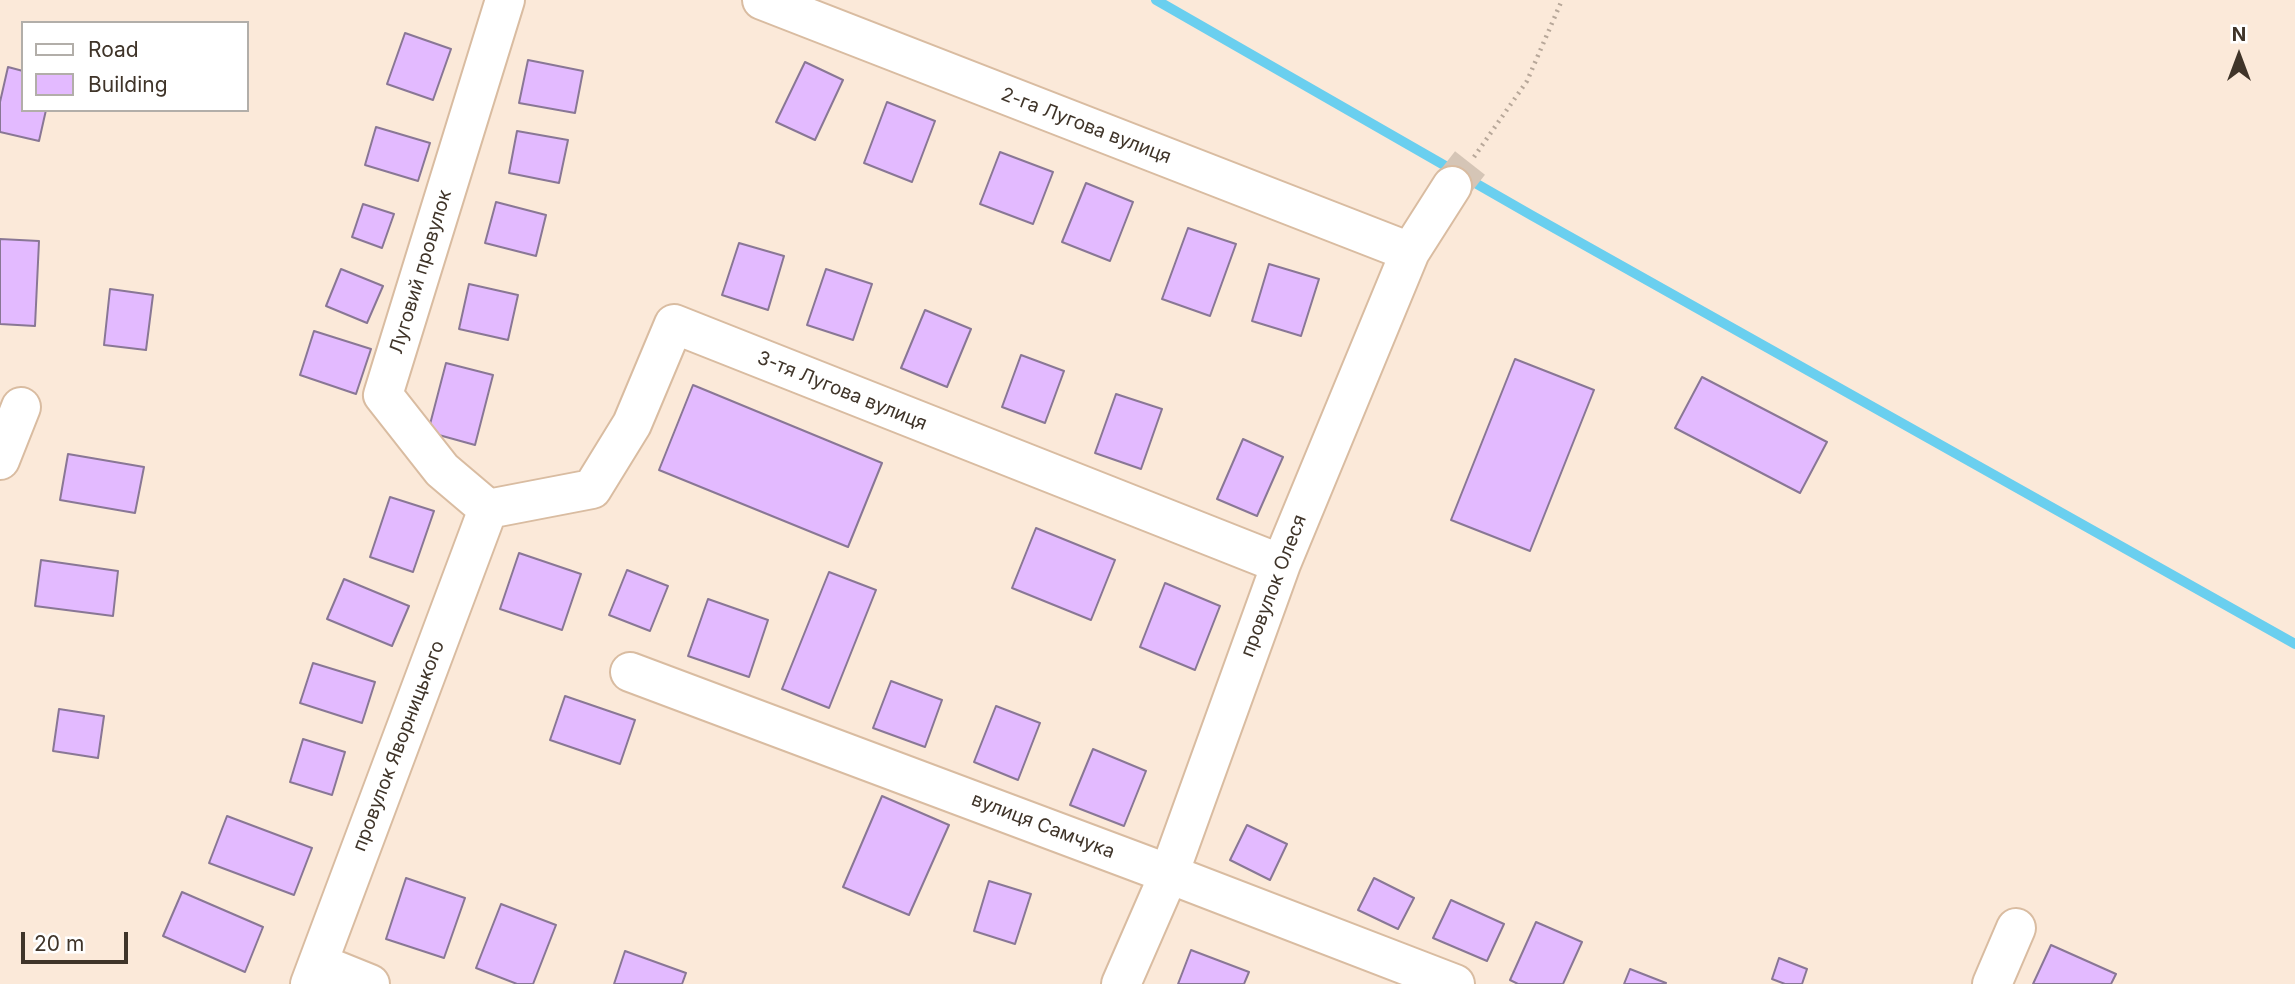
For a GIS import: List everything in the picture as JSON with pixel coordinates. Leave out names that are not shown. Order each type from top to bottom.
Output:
[{"type":"street","name":"Луговий провулок","points":[[488,509],[442,470],[383,395],[505,0]]},
{"type":"street","name":"2-га Лугова вулиця","points":[[762,0],[1410,251]]},
{"type":"street","name":"провулок Олеся","points":[[1121,984],[1169,874],[1281,564],[1410,251],[1456,182]]},
{"type":"street","name":"3-тя Лугова вулиця","points":[[488,509],[593,489],[632,424],[674,324],[1281,564]]},
{"type":"street","points":[[0,460],[21,407]]},
{"type":"street","name":"провулок Яворницького","points":[[314,973],[488,509]]},
{"type":"street","name":"вулиця Самчука","points":[[630,672],[1455,984]]},
{"type":"street","points":[[1992,984],[2016,928]]},
{"type":"street","points":[[314,973],[370,984]]},
{"type":"path","points":[[1456,182],[1527,82],[1562,0]]},
{"type":"building","points":[[405,33],[451,49],[433,100],[387,84]]},
{"type":"building","points":[[528,60],[583,71],[575,113],[519,103]]},
{"type":"building","points":[[805,62],[843,80],[815,140],[776,122]]},
{"type":"building","points":[[8,67],[21,70],[21,112],[46,112],[39,141],[0,132],[0,102]]},
{"type":"building","points":[[887,102],[935,121],[912,182],[864,163]]},
{"type":"building","points":[[376,127],[430,143],[418,181],[365,165]]},
{"type":"building","points":[[517,131],[568,140],[559,183],[509,173]]},
{"type":"building","points":[[1000,152],[1053,172],[1033,224],[980,204]]},
{"type":"building","points":[[1086,183],[1133,202],[1110,261],[1062,242]]},
{"type":"building","points":[[496,202],[546,215],[536,256],[485,243]]},
{"type":"building","points":[[363,204],[394,214],[382,248],[352,237]]},
{"type":"building","points":[[1188,228],[1236,244],[1210,316],[1162,299]]},
{"type":"building","points":[[0,239],[39,241],[35,326],[0,324]]},
{"type":"building","points":[[739,243],[784,256],[768,310],[722,295]]},
{"type":"building","points":[[1269,264],[1319,279],[1301,336],[1252,321]]},
{"type":"building","points":[[341,269],[383,286],[367,323],[326,306]]},
{"type":"building","points":[[826,269],[872,284],[853,340],[807,325]]},
{"type":"building","points":[[469,284],[518,295],[508,340],[459,329]]},
{"type":"building","points":[[110,289],[153,295],[146,350],[104,345]]},
{"type":"building","points":[[925,310],[971,329],[947,387],[901,368]]},
{"type":"building","points":[[314,331],[371,349],[356,394],[300,375]]},
{"type":"building","points":[[1021,355],[1064,371],[1045,423],[1002,407]]},
{"type":"building","points":[[1515,359],[1594,390],[1530,551],[1451,520]]},
{"type":"building","points":[[446,363],[493,375],[475,445],[428,432]]},
{"type":"building","points":[[1702,377],[1827,442],[1800,493],[1675,428]]},
{"type":"building","points":[[693,385],[882,463],[848,547],[659,470]]},
{"type":"building","points":[[1116,394],[1162,409],[1141,469],[1095,453]]},
{"type":"building","points":[[1243,439],[1283,457],[1257,516],[1217,499]]},
{"type":"building","points":[[68,454],[144,467],[135,513],[60,500]]},
{"type":"building","points":[[390,497],[434,511],[413,572],[370,557]]},
{"type":"building","points":[[1036,528],[1115,560],[1091,620],[1012,588]]},
{"type":"building","points":[[519,553],[581,574],[562,630],[500,609]]},
{"type":"building","points":[[41,560],[118,571],[113,616],[35,606]]},
{"type":"building","points":[[627,570],[668,586],[650,631],[609,615]]},
{"type":"building","points":[[829,572],[876,590],[829,708],[782,689]]},
{"type":"building","points":[[344,579],[409,606],[392,646],[327,619]]},
{"type":"building","points":[[1165,583],[1220,606],[1195,670],[1140,647]]},
{"type":"building","points":[[708,599],[768,620],[749,677],[688,656]]},
{"type":"building","points":[[313,663],[375,682],[362,723],[300,703]]},
{"type":"building","points":[[891,681],[942,700],[925,747],[873,728]]},
{"type":"building","points":[[565,696],[635,720],[620,764],[550,740]]},
{"type":"building","points":[[996,706],[1040,723],[1018,780],[974,762]]},
{"type":"building","points":[[59,709],[104,716],[98,758],[53,751]]},
{"type":"building","points":[[303,739],[345,752],[332,795],[290,782]]},
{"type":"building","points":[[1093,749],[1146,771],[1124,826],[1070,805]]},
{"type":"building","points":[[882,796],[949,825],[909,915],[843,887]]},
{"type":"building","points":[[227,816],[312,848],[294,895],[209,863]]},
{"type":"building","points":[[1247,825],[1287,844],[1270,880],[1230,860]]},
{"type":"building","points":[[406,878],[465,898],[444,958],[386,939]]},
{"type":"building","points":[[1374,878],[1414,898],[1398,929],[1358,910]]},
{"type":"building","points":[[989,881],[1031,894],[1015,944],[974,931]]},
{"type":"building","points":[[182,892],[263,927],[245,972],[163,936]]},
{"type":"building","points":[[1451,900],[1504,924],[1487,961],[1433,938]]},
{"type":"building","points":[[501,904],[556,925],[533,984],[517,984],[476,968]]},
{"type":"building","points":[[1536,922],[1582,942],[1563,984],[1518,984],[1510,980]]},
{"type":"building","points":[[2051,945],[2116,974],[2111,984],[2033,984]]},
{"type":"building","points":[[1191,950],[1249,972],[1244,984],[1178,984]]},
{"type":"building","points":[[625,951],[686,973],[682,984],[614,984]]},
{"type":"building","points":[[1779,958],[1807,969],[1802,984],[1785,984],[1772,979]]},
{"type":"building","points":[[1630,969],[1666,983],[1624,984]]},
{"type":"waterway","points":[[1156,0],[1531,215],[2295,644]]},
{"type":"tunnel","points":[[1452,186],[1470,163]]}]
